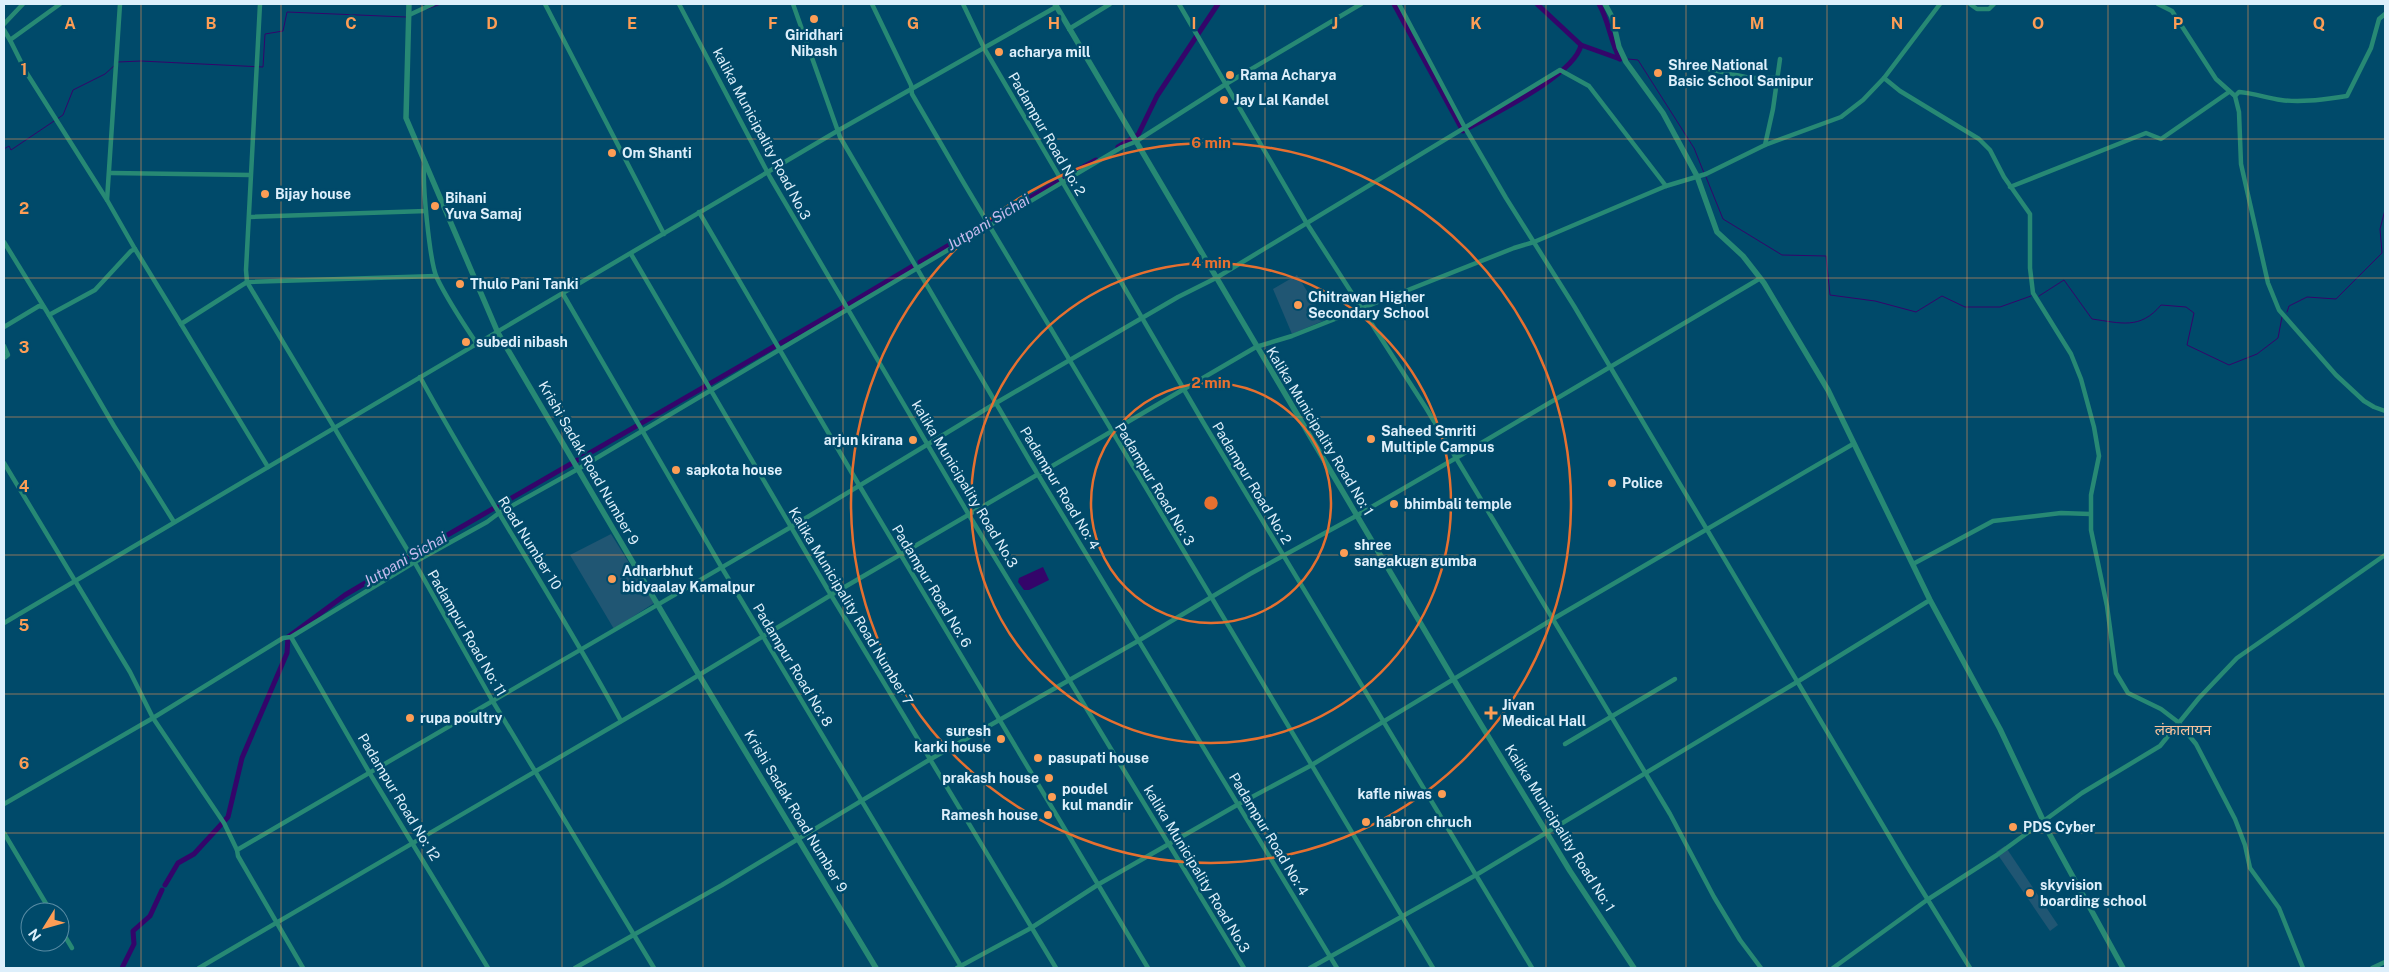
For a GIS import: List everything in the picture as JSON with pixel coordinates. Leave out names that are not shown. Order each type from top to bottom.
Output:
[{"type":"street","points":[[4,24],[24,4]]},
{"type":"street","points":[[10,40],[60,4]]},
{"type":"street","points":[[107,200],[120,4]]},
{"type":"street","points":[[247,282],[250,176],[260,4]]},
{"type":"street","name":"Krishi Sadak Road Number 9","points":[[409,4],[406,118],[498,333],[699,675],[876,968]]},
{"type":"street","points":[[409,17],[434,4]]},
{"type":"street","points":[[545,4],[664,234]]},
{"type":"street","name":"kalika Municipality Road No.3","points":[[679,4],[768,172],[970,515],[1244,968]]},
{"type":"street","name":"Padampur Road No: 4","points":[[793,4],[839,130],[850,154],[1038,475],[1337,968]]},
{"type":"street","name":"Padampur Road No: 3","points":[[872,4],[912,90],[957,172],[1310,766],[1433,968]]},
{"type":"street","name":"Padampur Road No: 2","points":[[963,4],[984,48],[1141,318],[1532,968]]},
{"type":"street","points":[[1069,29],[1110,4]]},
{"type":"street","points":[[1179,4],[1306,222],[1456,458],[1644,774],[1670,814],[1714,897],[1740,940],[1760,968]]},
{"type":"street","points":[[4,804],[153,718],[283,638],[292,637],[413,563],[578,469],[1122,147],[1135,142],[1226,84],[1361,4]]},
{"type":"street","points":[[1398,4],[1464,129],[1534,242],[1927,900],[1970,968]]},
{"type":"street","points":[[1605,4],[1612,17],[1619,47],[1626,62],[1663,113],[1697,176],[1717,232],[1743,256],[1784,315],[1828,390],[1930,600],[2000,729],[2044,821],[2123,968]]},
{"type":"street","points":[[199,968],[699,675],[831,594],[970,515],[1256,347],[1292,336],[1514,248],[1534,242],[1666,186],[1706,174],[1765,145],[1840,117],[1863,100],[1884,78],[1940,4]]},
{"type":"street","points":[[1970,4],[1977,9],[1989,9],[1994,4]]},
{"type":"street","points":[[2158,4],[2172,12],[2216,79],[2235,96],[2239,112],[2241,164],[2268,283],[2276,304],[2300,335],[2336,375],[2364,401],[2385,411]]},
{"type":"street","points":[[4,623],[268,467],[333,426],[498,333],[839,130],[912,90],[1056,5]]},
{"type":"street","name":"Kalika Municipality Road No: 1","points":[[1056,5],[1135,142],[1454,680],[1547,833],[1634,968]]},
{"type":"street","points":[[2235,96],[2239,92],[2280,100],[2304,101],[2347,96],[2371,48],[2379,19],[2385,14]]},
{"type":"street","points":[[4,30],[26,72],[107,200],[268,467]]},
{"type":"street","points":[[1765,145],[1780,59]]},
{"type":"street","points":[[1704,68],[1750,78],[1778,78]]},
{"type":"street","points":[[237,850],[579,649],[722,568],[1141,318],[1216,278],[1560,70],[1589,86],[1666,186]]},
{"type":"street","points":[[1884,78],[1900,91],[1979,139],[1990,150],[2010,187],[2030,214],[2030,268],[2034,293],[2070,354],[2081,379],[2094,427],[2099,456],[2091,495],[2091,530],[2106,606],[2116,673],[2128,693],[2160,709],[2178,722],[2196,744],[2235,819],[2245,845],[2250,868],[2279,908],[2303,968]]},
{"type":"street","points":[[2010,187],[2146,133],[2161,139],[2229,92]]},
{"type":"street","points":[[425,162],[423,169],[426,211],[436,276],[477,344]]},
{"type":"street","points":[[110,173],[250,176]]},
{"type":"street","points":[[250,217],[426,211]]},
{"type":"street","name":"Padampur Road No: 6","points":[[700,212],[859,485],[1148,968]]},
{"type":"street","points":[[4,242],[174,522]]},
{"type":"street","points":[[49,315],[95,290],[135,249]]},
{"type":"street","name":"Kalika Municipality Road Number 7","points":[[631,254],[929,760],[953,795],[1056,968]]},
{"type":"street","points":[[181,324],[247,282],[436,276]]},
{"type":"street","points":[[575,968],[1283,555],[1356,516],[1456,458],[1759,279]]},
{"type":"street","name":"Padampur Road No: 11","points":[[247,282],[411,556],[413,563],[492,700],[654,968]]},
{"type":"street","name":"Padampur Road No: 8","points":[[563,294],[722,568],[960,967]]},
{"type":"street","points":[[4,328],[38,306],[43,307]]},
{"type":"street","points":[[4,346],[8,355],[4,358]]},
{"type":"street","name":"Road Number 10","points":[[420,377],[460,450],[621,721]]},
{"type":"street","points":[[960,967],[1032,928],[1099,884],[1237,805],[1310,766],[1553,619],[1853,444]]},
{"type":"street","points":[[4,463],[130,672],[153,718],[224,824],[238,856],[303,968]]},
{"type":"street","points":[[1913,564],[1993,521],[2062,513],[2090,514]]},
{"type":"street","points":[[1833,968],[1927,900],[1997,855],[2109,774],[2160,746],[2178,722],[2237,658],[2385,555]]},
{"type":"street","points":[[1310,968],[1402,918],[1547,833],[1930,600]]},
{"type":"street","name":"Padampur Road No: 12","points":[[292,637],[369,772],[488,968]]},
{"type":"street","points":[[1565,744],[1675,679]]},
{"type":"street","points":[[4,833],[45,902]]},
{"type":"street","points":[[2372,968],[2385,962]]},
{"type":"shaded area","name":"Chitrawan Higher Secondary School","points":[[1297,275],[1325,320],[1292,334],[1273,289]]},
{"type":"shaded area","name":"Adharbhut bidyaalay Kamalpur","points":[[611,534],[654,603],[614,629],[570,555]]},
{"type":"shaded area","points":[[1043,567],[1049,580],[1029,590],[1024,590],[1018,582],[1019,578]]},
{"type":"shaded area","name":"skyvision boarding school","points":[[2005,846],[2058,925],[2050,931],[1996,852]]},
{"type":"waterway","points":[[427,9],[441,4]]},
{"type":"waterway","points":[[1198,34],[1218,4]]},
{"type":"waterway","points":[[1394,4],[1463,131],[1511,105],[1548,81],[1564,69],[1575,57],[1581,45],[1620,59]]},
{"type":"waterway","points":[[1537,4],[1581,45]]},
{"type":"waterway","points":[[1599,4],[1620,59]]},
{"type":"waterway","points":[[118,62],[141,61],[263,67],[265,34],[283,31],[287,12],[406,17]]},
{"type":"waterway","name":"Jutpani Sichai","points":[[1118,147],[1138,135],[1157,96],[1196,37]]},
{"type":"waterway","points":[[1628,59],[1638,60],[1694,148],[1704,173]]},
{"type":"waterway","points":[[4,149],[9,146],[11,150],[63,115],[73,90],[105,74],[115,65]]},
{"type":"waterway","name":"Jutpani Sichai","points":[[1063,178],[1096,160]]},
{"type":"waterway","points":[[1706,177],[1723,219],[1782,255],[1826,256],[1830,295],[1875,301],[1916,312],[1942,296],[1965,307],[2000,307],[2031,296]]},
{"type":"waterway","name":"Jutpani Sichai","points":[[920,262],[1057,182]]},
{"type":"waterway","points":[[2287,312],[2289,306],[2307,297],[2336,299],[2382,253],[2380,229],[2385,210]]},
{"type":"waterway","name":"Jutpani Sichai","points":[[849,304],[913,266]]},
{"type":"waterway","points":[[2039,296],[2064,280],[2092,319],[2121,323],[2130,323],[2145,318],[2161,305],[2186,307],[2194,313],[2187,345],[2229,365],[2257,354],[2278,338],[2282,317]]},
{"type":"waterway","name":"Jutpani Sichai","points":[[781,343],[844,307]]},
{"type":"waterway","name":"Jutpani Sichai","points":[[165,885],[178,863],[194,854],[228,817],[242,758],[287,653],[288,637],[345,595],[775,346]]},
{"type":"waterway","name":"Jutpani Sichai","points":[[122,968],[134,944],[133,931],[150,916],[162,890]]},
{"type":"place","name":"Giridhari Nibash","points":[[814,19]]},
{"type":"place","name":"acharya mill","points":[[999,52]]},
{"type":"place","name":"Shree National Basic School Samipur","points":[[1658,73]]},
{"type":"place","name":"Rama Acharya","points":[[1230,75]]},
{"type":"place","name":"Jay Lal Kandel","points":[[1224,100]]},
{"type":"place","name":"Om Shanti","points":[[612,153]]},
{"type":"place","name":"Bijay house","points":[[265,194]]},
{"type":"place","name":"Bihani Yuva Samaj","points":[[435,206]]},
{"type":"place","name":"Thulo Pani Tanki","points":[[460,284]]},
{"type":"place","name":"Chitrawan Higher Secondary School","points":[[1298,305]]},
{"type":"place","name":"subedi nibash","points":[[466,342]]},
{"type":"place","name":"Saheed Smriti Multiple Campus","points":[[1371,439]]},
{"type":"place","name":"arjun kirana","points":[[913,440]]},
{"type":"place","name":"sapkota house","points":[[676,470]]},
{"type":"place","name":"Police","points":[[1612,483]]},
{"type":"place","name":"bhimbali temple","points":[[1394,504]]},
{"type":"place","name":"shree sangakugn gumba","points":[[1344,553]]},
{"type":"place","name":"Adharbhut bidyaalay Kamalpur","points":[[612,579]]},
{"type":"place","name":"Jivan Medical Hall","points":[[1491,713]]},
{"type":"place","name":"rupa poultry","points":[[410,718]]},
{"type":"place","name":"suresh karki house","points":[[1001,739]]},
{"type":"place","name":"pasupati house","points":[[1038,758]]},
{"type":"place","name":"prakash house","points":[[1049,778]]},
{"type":"place","name":"kafle niwas","points":[[1442,794]]},
{"type":"place","name":"poudel kul mandir","points":[[1052,797]]},
{"type":"place","name":"Ramesh house","points":[[1048,815]]},
{"type":"place","name":"habron chruch","points":[[1366,822]]},
{"type":"place","name":"PDS Cyber","points":[[2013,827]]},
{"type":"place","name":"skyvision boarding school","points":[[2030,893]]},
{"type":"district","name":"लंकालायन","points":[[2183,729]]}]
